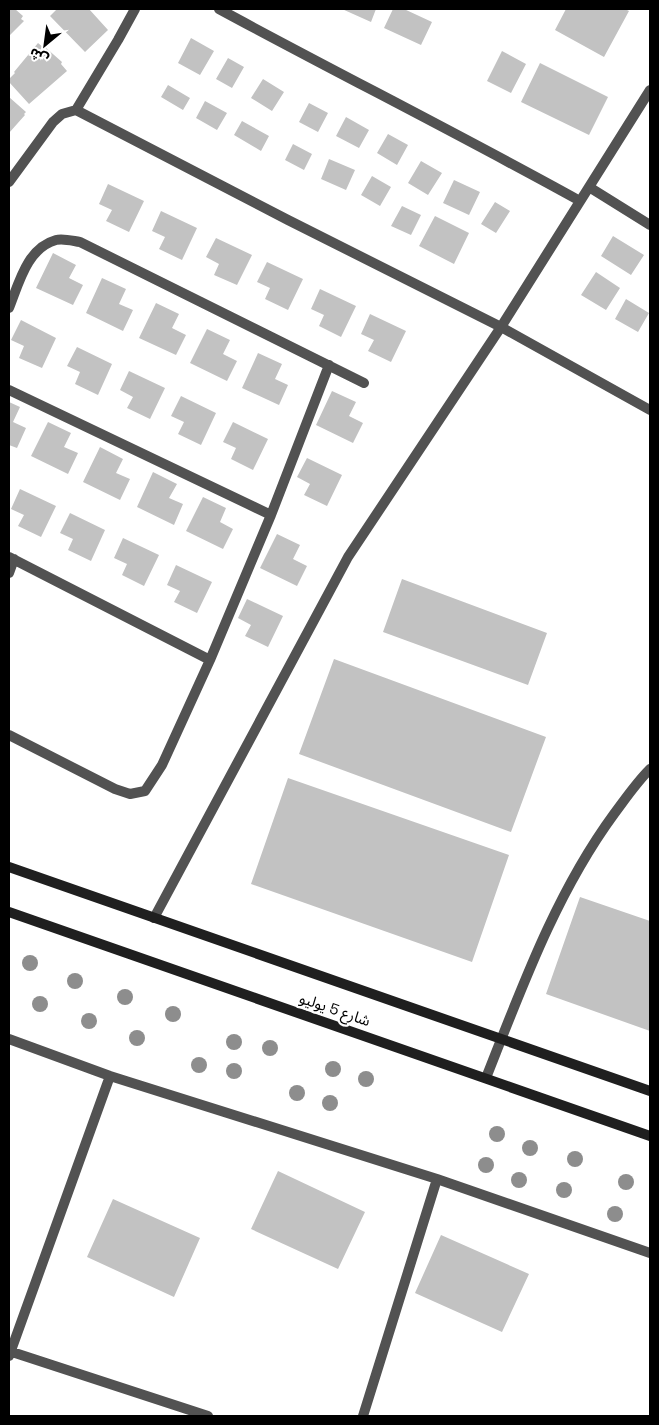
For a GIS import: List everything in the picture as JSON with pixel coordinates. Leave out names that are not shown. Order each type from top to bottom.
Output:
[{"type":"main road","name":"شارع 5 يوليو","points":[[9,867],[650,1090]]},
{"type":"main road","name":"شارع 5 يوليو","points":[[9,912],[650,1136]]},
{"type":"street","points":[[9,182],[53,122],[62,114],[76,110],[118,40],[134,9]]},
{"type":"street","points":[[219,9],[580,201]]},
{"type":"street","points":[[154,918],[348,557],[501,327],[650,90]]},
{"type":"street","points":[[76,110],[288,220],[501,327],[650,410]]},
{"type":"street","points":[[590,187],[650,225]]},
{"type":"street","points":[[9,308],[30,258],[45,245],[58,239],[80,242],[364,383]]},
{"type":"street","points":[[9,735],[115,789],[130,794],[144,791],[162,765],[210,660],[271,515],[329,365]]},
{"type":"street","points":[[9,390],[271,515]]},
{"type":"street","points":[[9,573],[11,558],[210,660]]},
{"type":"street","points":[[486,1078],[545,931],[571,881],[595,839],[637,782],[650,769]]},
{"type":"street","points":[[9,1039],[110,1076],[437,1179],[650,1253]]},
{"type":"street","points":[[110,1076],[9,1352],[208,1416]]},
{"type":"street","points":[[363,1416],[437,1179]]},
{"type":"building","points":[[9,9],[15,9],[23,16],[21,19],[24,21],[9,36]]},
{"type":"building","points":[[57,9],[89,9],[108,30],[85,52],[50,16]]},
{"type":"building","points":[[342,9],[376,9],[371,22]]},
{"type":"building","points":[[393,9],[404,9],[432,22],[421,45],[384,28]]},
{"type":"building","points":[[566,9],[625,9],[629,11],[604,57],[555,30]]},
{"type":"building","points":[[191,38],[214,51],[200,75],[178,63]]},
{"type":"building","points":[[38,43],[62,62],[61,64],[67,71],[29,104],[9,82],[9,79]]},
{"type":"building","points":[[502,51],[526,64],[511,93],[487,81]]},
{"type":"building","points":[[228,58],[244,67],[232,88],[216,79]]},
{"type":"building","points":[[540,63],[608,97],[589,135],[521,102]]},
{"type":"building","points":[[263,79],[284,92],[272,111],[251,98]]},
{"type":"building","points":[[168,85],[190,98],[183,110],[161,97]]},
{"type":"building","points":[[9,97],[26,112],[9,133]]},
{"type":"building","points":[[205,101],[227,113],[217,130],[196,118]]},
{"type":"building","points":[[309,103],[328,113],[318,132],[299,122]]},
{"type":"building","points":[[346,117],[369,130],[359,148],[336,136]]},
{"type":"building","points":[[242,121],[269,136],[261,151],[234,135]]},
{"type":"building","points":[[388,134],[408,145],[397,165],[377,153]]},
{"type":"building","points":[[293,144],[312,154],[304,170],[285,160]]},
{"type":"building","points":[[329,159],[355,170],[346,190],[321,179]]},
{"type":"building","points":[[421,161],[442,173],[428,195],[408,183]]},
{"type":"building","points":[[372,176],[391,187],[380,206],[361,195]]},
{"type":"building","points":[[454,180],[480,192],[469,215],[443,203]]},
{"type":"building","points":[[108,184],[144,201],[129,232],[106,221],[112,210],[99,204]]},
{"type":"building","points":[[495,202],[510,211],[496,233],[481,224]]},
{"type":"building","points":[[402,206],[421,215],[411,235],[391,226]]},
{"type":"building","points":[[161,211],[197,228],[182,260],[159,249],[165,237],[152,231]]},
{"type":"building","points":[[435,216],[469,233],[454,264],[419,246]]},
{"type":"building","points":[[613,236],[644,255],[631,275],[601,256]]},
{"type":"building","points":[[216,238],[252,255],[237,285],[214,275],[219,264],[206,257]]},
{"type":"building","points":[[53,253],[76,265],[69,278],[83,285],[73,305],[36,288]]},
{"type":"building","points":[[267,262],[303,279],[288,310],[265,299],[270,288],[257,282]]},
{"type":"building","points":[[596,272],[620,288],[606,310],[581,295]]},
{"type":"building","points":[[102,278],[126,289],[119,304],[133,310],[123,331],[86,313]]},
{"type":"building","points":[[320,289],[356,306],[341,337],[319,326],[324,315],[311,309]]},
{"type":"building","points":[[626,299],[649,313],[638,332],[615,319]]},
{"type":"building","points":[[156,303],[179,314],[172,328],[186,335],[176,355],[139,338]]},
{"type":"building","points":[[370,314],[406,331],[391,362],[368,351],[374,340],[361,334]]},
{"type":"building","points":[[21,320],[56,338],[42,368],[19,358],[24,346],[11,340]]},
{"type":"building","points":[[207,329],[230,340],[223,354],[237,361],[227,381],[190,363]]},
{"type":"building","points":[[77,347],[112,364],[98,395],[75,384],[80,372],[67,366]]},
{"type":"building","points":[[258,353],[282,364],[275,379],[288,385],[279,405],[242,388]]},
{"type":"building","points":[[129,371],[165,388],[150,419],[127,408],[133,397],[120,390]]},
{"type":"building","points":[[332,391],[356,402],[349,416],[363,423],[353,443],[316,425]]},
{"type":"building","points":[[181,396],[216,413],[201,445],[178,434],[184,422],[171,416]]},
{"type":"building","points":[[9,402],[20,407],[13,422],[26,428],[17,448],[9,445]]},
{"type":"building","points":[[48,422],[71,433],[64,447],[78,453],[68,474],[31,456]]},
{"type":"building","points":[[233,422],[268,439],[253,470],[231,459],[236,448],[223,442]]},
{"type":"building","points":[[100,447],[123,459],[116,473],[130,479],[120,500],[83,482]]},
{"type":"building","points":[[307,458],[342,475],[327,506],[304,495],[310,484],[297,477]]},
{"type":"building","points":[[153,472],[177,484],[169,498],[183,504],[174,525],[137,507]]},
{"type":"building","points":[[20,489],[56,506],[41,537],[18,526],[24,515],[11,509]]},
{"type":"building","points":[[203,497],[226,508],[220,522],[233,529],[223,549],[186,531]]},
{"type":"building","points":[[70,513],[105,530],[91,561],[68,550],[73,539],[60,533]]},
{"type":"building","points":[[277,534],[300,545],[293,559],[307,566],[297,586],[260,568]]},
{"type":"building","points":[[123,538],[159,555],[144,586],[122,575],[127,564],[114,558]]},
{"type":"building","points":[[176,565],[212,582],[197,613],[174,602],[180,591],[167,585]]},
{"type":"building","points":[[402,579],[547,633],[528,685],[383,632]]},
{"type":"building","points":[[247,599],[283,616],[268,647],[245,636],[251,625],[238,618]]},
{"type":"building","points":[[334,659],[546,737],[511,832],[299,754]]},
{"type":"building","points":[[288,778],[509,855],[472,962],[251,884]]},
{"type":"building","points":[[580,897],[650,921],[650,1031],[546,994]]},
{"type":"building","points":[[278,1171],[365,1212],[338,1269],[251,1229]]},
{"type":"building","points":[[113,1199],[200,1238],[174,1297],[87,1257]]},
{"type":"building","points":[[441,1235],[529,1274],[502,1332],[415,1293]]}]
